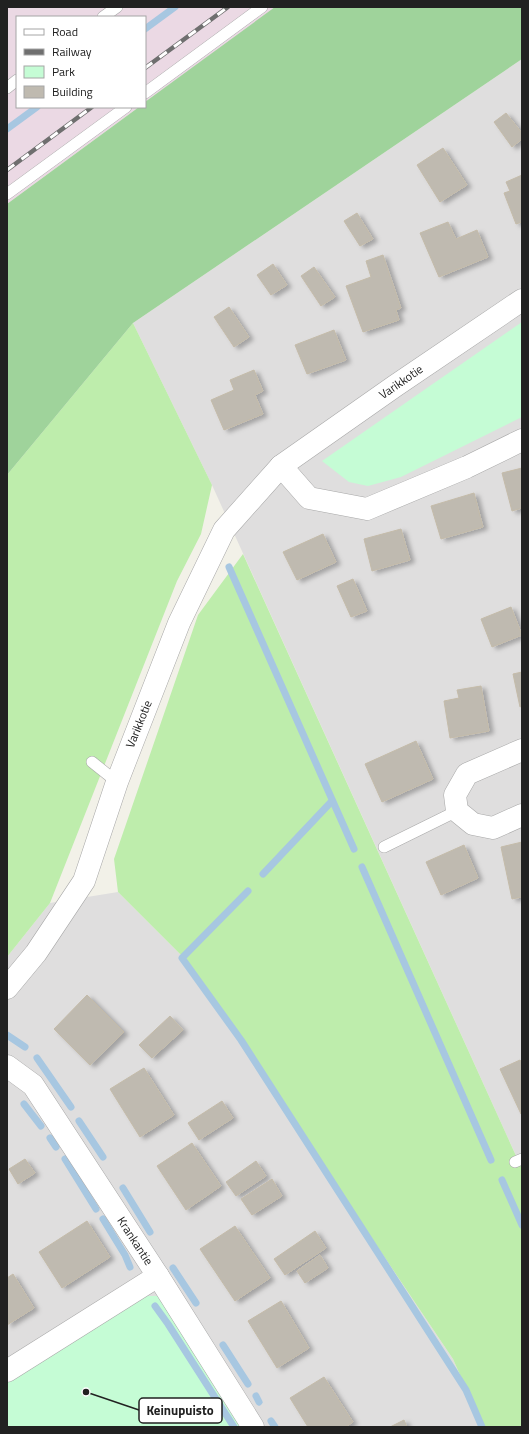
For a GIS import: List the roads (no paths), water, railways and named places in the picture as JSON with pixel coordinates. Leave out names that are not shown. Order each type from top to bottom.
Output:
[{"type":"street","name":"Varikkotie","points":[[7,988],[36,953],[84,881],[117,782],[180,623],[224,530],[281,466],[522,300]]},
{"type":"street","points":[[281,466],[309,498],[367,509],[467,467],[522,440]]},
{"type":"street","points":[[522,750],[467,774],[455,795],[457,811],[473,824],[494,828],[522,815]]},
{"type":"street","name":"Krankantie","points":[[7,1066],[33,1085],[158,1276],[253,1427]]},
{"type":"street","points":[[7,1371],[158,1276]]},
{"type":"lane","points":[[104,16],[117,7]]},
{"type":"lane","points":[[146,92],[262,7]]},
{"type":"lane","points":[[7,88],[16,81]]},
{"type":"lane","points":[[7,194],[125,108]]},
{"type":"lane","points":[[92,762],[117,782]]},
{"type":"lane","points":[[384,847],[457,811]]},
{"type":"waterway","points":[[146,28],[175,7]]},
{"type":"waterway","points":[[7,129],[36,108]]},
{"type":"waterway","points":[[229,567],[354,849]]},
{"type":"waterway","points":[[263,874],[332,801]]},
{"type":"waterway","points":[[362,867],[491,1160]]},
{"type":"waterway","points":[[248,891],[182,958],[241,1040],[466,1390],[482,1427]]},
{"type":"waterway","points":[[7,1035],[25,1047]]},
{"type":"waterway","points":[[37,1058],[71,1107]]},
{"type":"waterway","points":[[24,1104],[41,1126]]},
{"type":"waterway","points":[[79,1121],[103,1157]]},
{"type":"waterway","points":[[50,1138],[56,1147]]},
{"type":"waterway","points":[[65,1159],[96,1209]]},
{"type":"waterway","points":[[502,1180],[522,1225]]},
{"type":"waterway","points":[[123,1188],[150,1232]]},
{"type":"waterway","points":[[103,1219],[125,1255],[130,1267]]},
{"type":"waterway","points":[[173,1268],[196,1303]]},
{"type":"waterway","points":[[155,1306],[234,1427]]},
{"type":"waterway","points":[[223,1345],[248,1384]]},
{"type":"waterway","points":[[256,1396],[259,1402]]},
{"type":"waterway","points":[[271,1421],[275,1427]]},
{"type":"railway","points":[[146,67],[228,7]]},
{"type":"railway","points":[[7,170],[91,108]]},
{"type":"place","name":"Keinupuisto","points":[[86,1392]]}]
